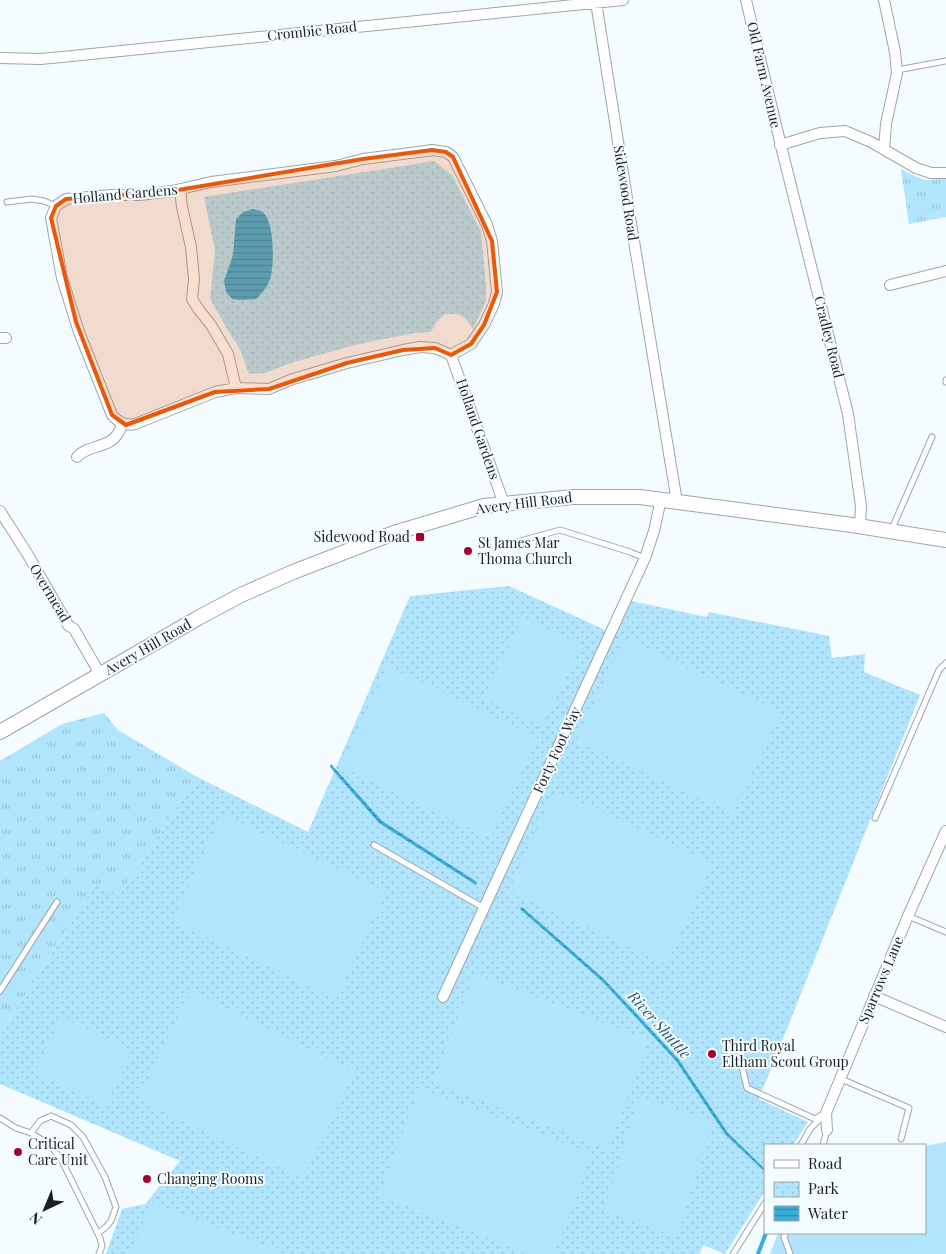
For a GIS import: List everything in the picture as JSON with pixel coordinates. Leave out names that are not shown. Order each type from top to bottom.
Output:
[{"type":"street","name":"Crombie Road","points":[[0,58],[40,59],[62,57],[623,0]]},
{"type":"street","name":"Old Farm Avenue","points":[[746,0],[781,148]]},
{"type":"street","points":[[884,0],[897,70],[884,136],[884,149]]},
{"type":"street","name":"Sidewood Road","points":[[596,2],[677,502]]},
{"type":"street","points":[[781,148],[820,133],[845,131],[884,149],[916,168],[931,173],[946,173]]},
{"type":"street","name":"Cradley Road","points":[[781,148],[848,414],[861,506],[860,526]]},
{"type":"street","name":"Holland Gardens","points":[[122,424],[112,415],[79,332],[62,278],[51,218],[56,206],[66,199],[172,192],[211,182],[336,166],[363,159],[432,150],[446,152],[453,157],[487,225],[492,241],[497,292],[494,304],[484,325],[471,344],[451,355],[504,504]]},
{"type":"street","points":[[180,190],[191,247],[194,279],[192,300],[211,325],[228,354],[236,388]]},
{"type":"street","points":[[890,285],[946,271]]},
{"type":"street","points":[[77,457],[81,452],[108,442],[117,436],[122,424],[135,424],[215,392],[236,388],[269,389],[290,380],[347,363],[420,347],[435,348],[451,355]]},
{"type":"street","name":"Avery Hill Road","points":[[0,732],[241,595],[394,533],[484,506],[588,496],[640,497],[860,526],[946,540]]},
{"type":"street","name":"Forty Foot Way","points":[[443,996],[645,558],[661,500]]},
{"type":"street","name":"Overmead","points":[[0,511],[28,555],[68,625],[74,629],[100,674]]},
{"type":"street","name":"Sparrows Lane","points":[[826,1113],[908,916],[946,832]]},
{"type":"street","points":[[874,996],[946,1026]]},
{"type":"street","points":[[826,1113],[828,1130]]},
{"type":"lane","points":[[897,70],[946,61]]},
{"type":"lane","points":[[7,202],[32,199],[56,206]]},
{"type":"lane","points":[[890,531],[932,437]]},
{"type":"lane","points":[[513,543],[560,530],[645,558]]},
{"type":"lane","points":[[875,818],[939,670],[946,663]]},
{"type":"lane","points":[[374,845],[484,908]]},
{"type":"lane","points":[[0,991],[57,902]]},
{"type":"lane","points":[[908,916],[946,932]]},
{"type":"lane","points":[[741,1062],[748,1088],[815,1119],[826,1113]]},
{"type":"lane","points":[[841,1079],[909,1108],[901,1139]]},
{"type":"lane","points":[[802,1144],[810,1129],[826,1113]]},
{"type":"lane","points":[[31,1133],[40,1121],[51,1116],[71,1125],[83,1137],[105,1177],[116,1206],[111,1221],[98,1233]]},
{"type":"lane","points":[[0,1118],[47,1143],[62,1161],[100,1238],[102,1246],[99,1254]]},
{"type":"lane","points":[[823,1144],[828,1130]]},
{"type":"lane","points":[[733,1254],[764,1205]]},
{"type":"lane","points":[[786,1234],[784,1237],[790,1254]]},
{"type":"highlighted area","points":[[432,150],[446,152],[453,157],[492,241],[497,292],[484,325],[471,344],[451,355],[435,348],[403,350],[347,363],[269,389],[215,392],[126,425],[112,415],[76,322],[51,218],[56,206],[66,199],[172,191],[363,159]]},
{"type":"green space","points":[[434,161],[452,175],[481,232],[486,301],[473,329],[465,318],[458,314],[445,314],[437,321],[431,332],[415,333],[359,344],[294,362],[265,373],[249,374],[240,349],[210,299],[215,250],[204,197]]},
{"type":"green space","points":[[901,169],[925,180],[946,179],[946,217],[909,224]]},
{"type":"green space","points":[[509,586],[616,635],[631,601],[707,617],[709,612],[829,636],[832,658],[865,654],[864,672],[920,695],[759,1099],[808,1122],[794,1144],[764,1144],[764,1193],[725,1254],[703,1245],[700,1254],[106,1254],[122,1209],[145,1204],[180,1161],[0,1084],[0,1035],[95,885],[120,894],[197,777],[308,832],[410,596]]},
{"type":"green space","points":[[523,617],[582,646],[542,727],[483,698]]},
{"type":"green space","points":[[624,638],[781,712],[733,814],[576,741]]},
{"type":"green space","points":[[388,666],[538,738],[490,838],[340,766]]},
{"type":"green space","points":[[104,713],[118,730],[197,777],[120,894],[95,885],[0,1035],[0,761],[62,724]]},
{"type":"green space","points":[[555,790],[712,863],[667,964],[509,891]]},
{"type":"green space","points":[[222,814],[386,892],[336,999],[172,921]]},
{"type":"green space","points":[[474,974],[649,1040],[608,1149],[433,1083]]},
{"type":"green space","points":[[191,991],[355,1071],[302,1179],[138,1099]]},
{"type":"green space","points":[[61,1017],[132,1050],[106,1106],[35,1073]]},
{"type":"green space","points":[[420,1088],[592,1154],[554,1254],[531,1254],[379,1196]]},
{"type":"green space","points":[[639,1098],[713,1121],[677,1235],[604,1211]]},
{"type":"green space","points":[[946,1142],[946,1254],[770,1254],[778,1234],[926,1234],[926,1146]]},
{"type":"green space","points":[[151,1202],[286,1254],[131,1254]]},
{"type":"water","points":[[253,209],[261,211],[269,223],[273,251],[271,276],[267,286],[256,299],[232,299],[226,292],[224,281],[233,255],[236,219],[243,212]]},
{"type":"water","points":[[331,764],[382,821],[477,882],[476,885],[379,823],[330,767]]},
{"type":"water","name":"River Shuttle","points":[[522,907],[603,978],[647,1025],[679,1060],[728,1133],[764,1168],[764,1171],[725,1134],[676,1061],[603,982],[520,909]]},
{"type":"waterway","points":[[758,1254],[766,1234]]},
{"type":"place","name":"Sidewood Road","points":[[420,537]]},
{"type":"place","name":"St James Mar Thoma Church","points":[[468,551]]},
{"type":"place","name":"Third Royal Eltham Scout Group","points":[[712,1054]]},
{"type":"place","name":"Critical Care Unit","points":[[18,1152]]},
{"type":"place","name":"Changing Rooms","points":[[147,1179]]}]
